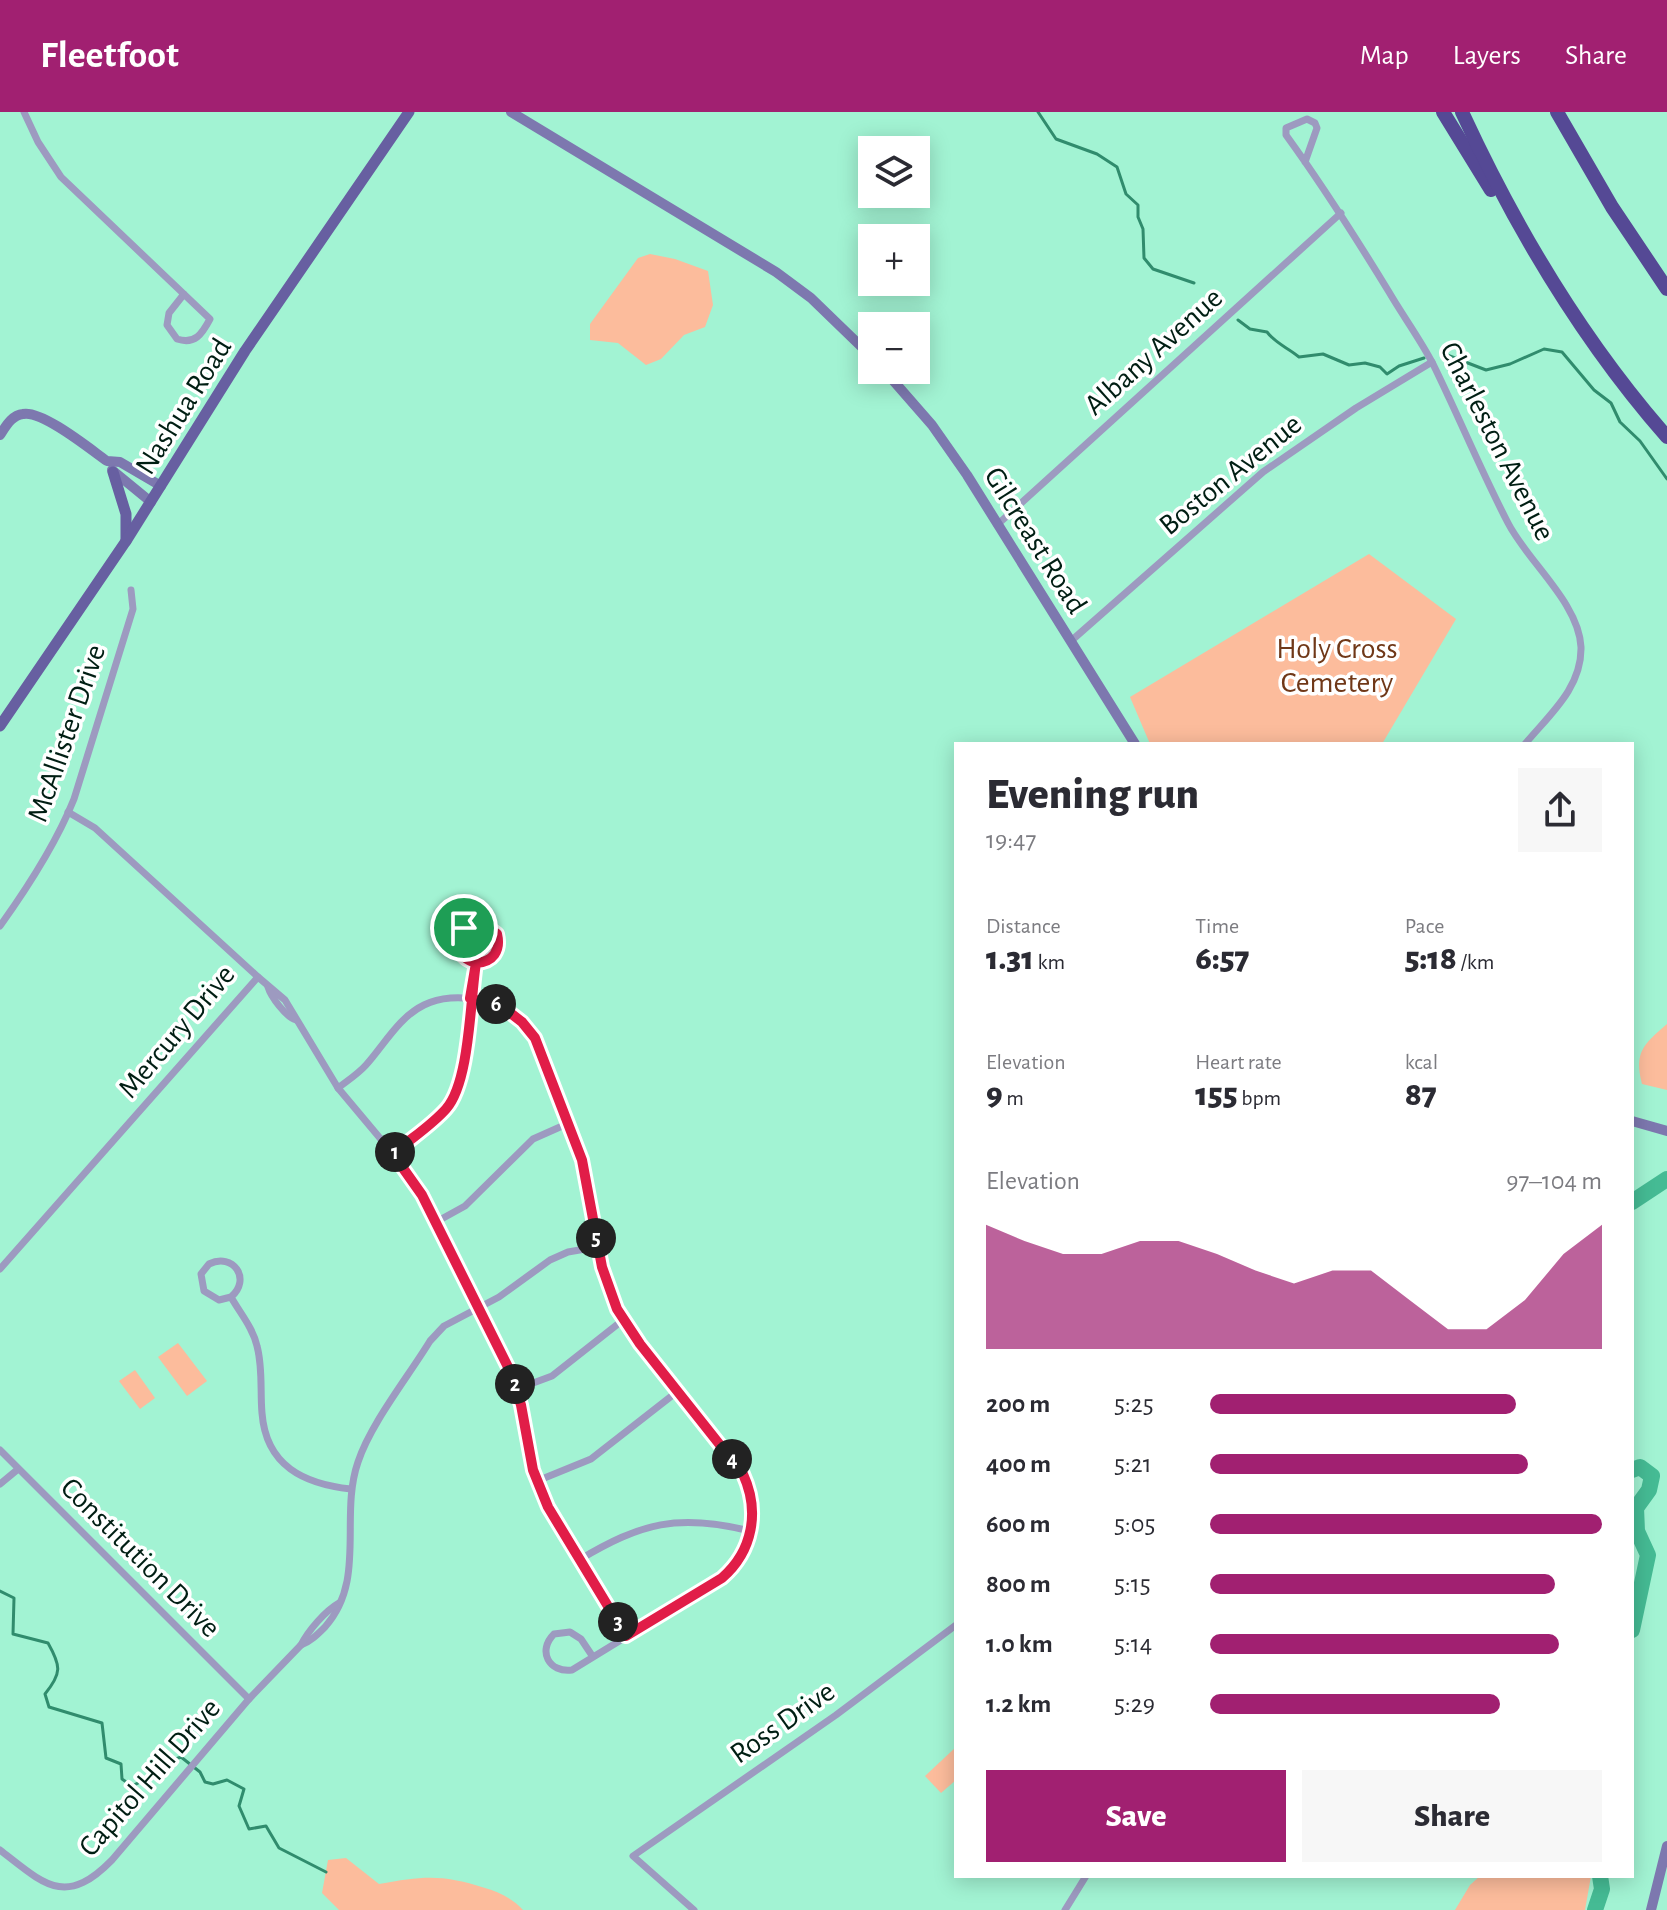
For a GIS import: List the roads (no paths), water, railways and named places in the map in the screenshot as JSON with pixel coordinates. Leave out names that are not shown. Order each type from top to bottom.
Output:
[{"type":"highway","points":[[1443,112],[1505,214],[1570,310],[1667,437]]},
{"type":"highway","points":[[1462,112],[1534,255]]},
{"type":"highway","points":[[1557,112],[1612,207],[1667,289]]},
{"type":"main road","name":"Nashua Road","points":[[0,726],[126,541],[252,340],[409,112]]},
{"type":"main road","points":[[110,466],[126,514],[126,541]]},
{"type":"street","points":[[24,112],[38,142],[61,177],[184,294],[210,319],[201,335],[190,341],[173,336],[167,325],[169,313],[184,294]]},
{"type":"street","points":[[511,112],[776,272],[811,298],[858,343]]},
{"type":"street","name":"Charleston Avenue","points":[[1305,162],[1317,128],[1307,119],[1286,128],[1286,135],[1305,162],[1341,213],[1432,362],[1508,524],[1569,608],[1577,626],[1581,647],[1579,667],[1572,686],[1527,742]]},
{"type":"street","name":"Albany Avenue","points":[[997,525],[1341,213]]},
{"type":"street","name":"Boston Avenue","points":[[1071,641],[1263,472],[1356,408],[1432,362]]},
{"type":"street","name":"Gilcreast Road","points":[[897,384],[950,449],[1134,742]]},
{"type":"street","points":[[0,435],[13,418],[29,413],[39,416],[110,466],[151,502]]},
{"type":"street","points":[[110,466],[120,462],[161,486]]},
{"type":"street","name":"McAllister Drive","points":[[0,926],[31,881],[68,812],[133,609],[131,590]]},
{"type":"street","name":"Mercury Drive","points":[[0,1269],[258,977],[95,828],[68,812]]},
{"type":"street","points":[[484,924],[497,934],[498,947],[492,958],[476,963],[462,955],[458,939],[468,926],[484,924]]},
{"type":"street","points":[[393,1154],[446,1109],[458,1087],[476,963]]},
{"type":"street","points":[[258,977],[285,1000],[338,1088],[414,1181],[480,1308],[517,1389],[537,1481],[548,1507],[626,1636]]},
{"type":"street","points":[[338,1088],[363,1069],[396,1028],[421,1006],[443,999],[470,998],[497,1005],[529,1029],[540,1049],[582,1160],[597,1247],[606,1282],[623,1320],[743,1474],[753,1498],[750,1531],[738,1562],[722,1578],[572,1670],[563,1671],[551,1665],[545,1649],[554,1634],[566,1631],[578,1636],[593,1657]]},
{"type":"street","points":[[1634,1122],[1667,1131]]},
{"type":"street","points":[[436,1222],[465,1206],[533,1139],[569,1123]]},
{"type":"street","name":"Capitol Hill Drive","points":[[0,1850],[53,1887],[67,1888],[84,1883],[112,1860],[249,1699],[301,1645],[311,1641],[322,1630],[337,1610],[350,1571],[351,1489],[356,1465],[430,1341],[444,1326],[513,1288],[559,1255],[597,1247]]},
{"type":"street","points":[[225,1260],[239,1270],[241,1283],[231,1297],[219,1300],[204,1291],[201,1274],[212,1261],[225,1260]]},
{"type":"street","points":[[231,1297],[250,1327],[259,1349],[262,1416],[271,1445],[284,1463],[302,1478],[329,1487],[351,1489]]},
{"type":"street","points":[[517,1389],[552,1376],[623,1320]]},
{"type":"street","points":[[537,1481],[591,1459],[678,1391]]},
{"type":"street","name":"Constitution Drive","points":[[0,1450],[249,1699]]},
{"type":"street","points":[[0,1484],[17,1470]]},
{"type":"street","points":[[579,1560],[625,1534],[649,1526],[679,1522],[724,1524],[750,1531]]},
{"type":"street","name":"Ross Drive","points":[[694,1910],[633,1856],[836,1715],[954,1626]]},
{"type":"street","points":[[1651,1910],[1667,1846]]},
{"type":"street","points":[[1065,1910],[1085,1878]]},
{"type":"waterway","points":[[1038,112],[1056,139],[1097,154],[1117,167],[1126,194],[1138,205],[1144,258],[1153,269],[1194,283]]},
{"type":"waterway","points":[[1238,320],[1250,329],[1267,332],[1299,357],[1323,354],[1349,365],[1365,363],[1380,367],[1387,374],[1399,366],[1424,358]]},
{"type":"waterway","points":[[1442,353],[1486,370],[1510,364],[1544,349],[1562,352],[1594,390],[1611,403],[1620,422],[1640,441],[1667,479]]},
{"type":"waterway","points":[[1634,1201],[1667,1179]]},
{"type":"waterway","points":[[1634,1469],[1640,1467],[1652,1476],[1649,1490],[1636,1508],[1637,1531],[1648,1555],[1634,1621]]},
{"type":"waterway","points":[[0,1591],[14,1598],[13,1634],[48,1643],[55,1658],[57,1675],[45,1694],[49,1707],[102,1723],[106,1758],[121,1764],[122,1779],[132,1786],[181,1757],[200,1772],[205,1782],[213,1784],[227,1780],[244,1789],[239,1806],[249,1829],[266,1826],[279,1848],[326,1872]]},
{"type":"waterway","points":[[1595,1910],[1602,1889],[1600,1878]]},
{"type":"park label","name":"Holy Cross Cemetery","points":[[1337,665]]}]
